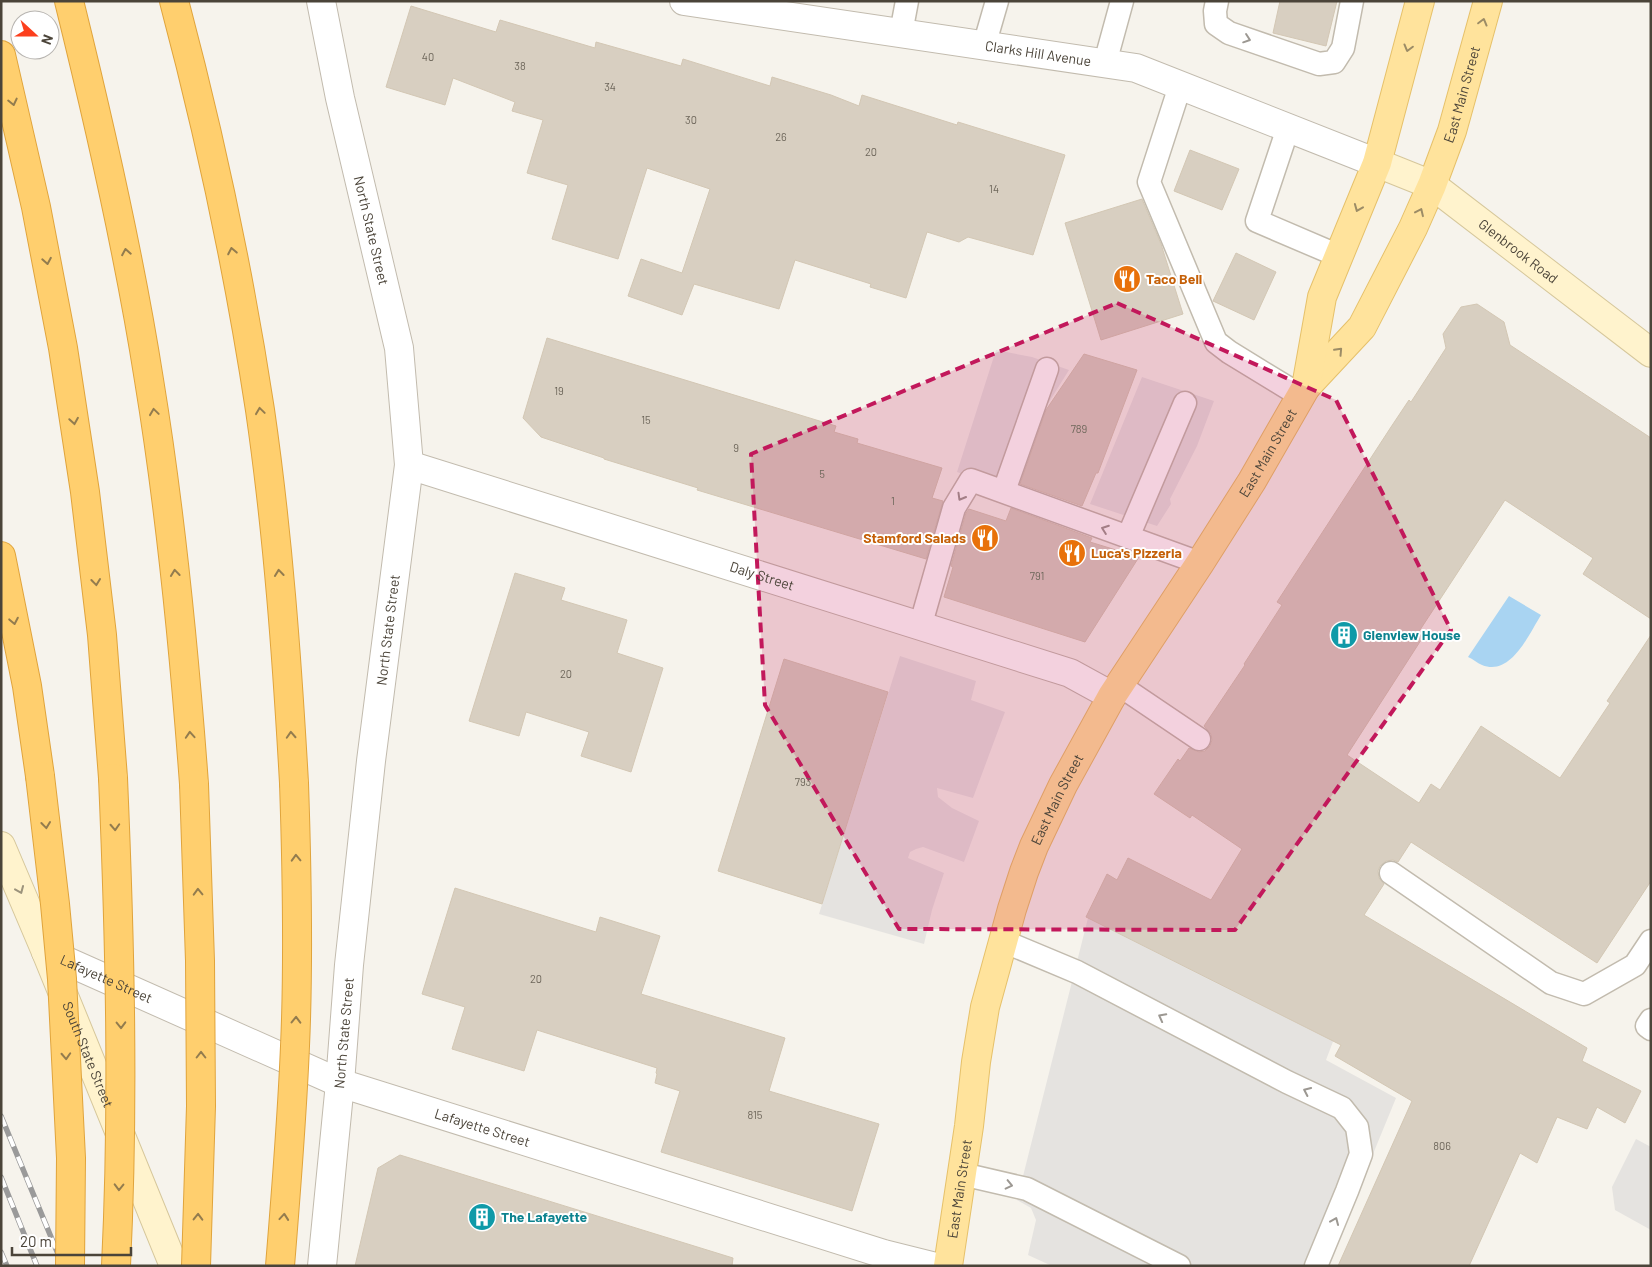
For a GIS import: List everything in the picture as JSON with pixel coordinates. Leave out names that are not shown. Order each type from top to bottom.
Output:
[{"type":"highway","points":[[69,1],[123,238],[149,379],[171,534],[185,671],[194,784],[200,961],[201,1106],[196,1266]]},
{"type":"highway","points":[[174,1],[198,91],[242,300],[272,500],[282,603],[294,783],[297,915],[295,1044],[290,1142],[280,1266]]},
{"type":"highway","points":[[1,55],[36,207],[63,348],[85,492],[102,635],[113,778],[120,922],[121,1056],[116,1266]]},
{"type":"highway","points":[[1,556],[27,686],[56,904],[62,979],[70,1158],[70,1266]]},
{"type":"main road","name":"East Main Street","points":[[1304,391],[1322,298],[1377,163],[1420,1]]},
{"type":"main road","name":"East Main Street","points":[[948,1266],[982,1024],[1003,941],[1034,846],[1063,785],[1116,690],[1252,481],[1304,391],[1362,327],[1402,251],[1432,185],[1461,102],[1488,1]]},
{"type":"main road","name":"Glenbrook Road","points":[[1377,163],[1432,185],[1651,353]]},
{"type":"main road","name":"South State Street","points":[[1,846],[174,1266]]},
{"type":"street","name":"North State Street","points":[[321,1],[340,98],[399,348],[409,465],[371,761],[349,965],[340,1083],[322,1266]]},
{"type":"street","name":"Clarks Hill Avenue","points":[[684,1],[1136,68],[1377,163]]},
{"type":"street","name":"Daly Street","points":[[409,465],[1070,673],[1116,690]]},
{"type":"street","name":"Lafayette Street","points":[[46,952],[340,1083],[884,1254],[932,1266]]},
{"type":"lane","points":[[901,34],[907,1]]},
{"type":"lane","points":[[984,46],[997,1]]},
{"type":"lane","points":[[1105,63],[1122,1]]},
{"type":"lane","points":[[1216,6],[1216,24],[1229,33],[1319,64],[1334,62],[1343,48],[1352,1]]},
{"type":"lane","points":[[1180,86],[1149,182],[1216,342],[1228,352],[1304,391]]},
{"type":"lane","points":[[1288,128],[1257,221],[1339,256]]},
{"type":"lane","points":[[1004,491],[1047,369]]},
{"type":"lane","points":[[1128,537],[1186,403]]},
{"type":"lane","points":[[920,627],[954,508],[971,480],[1200,563]]},
{"type":"lane","points":[[1116,690],[1199,739]]},
{"type":"lane","points":[[1391,873],[1551,983],[1584,994],[1635,965],[1651,941]]},
{"type":"lane","points":[[1003,941],[1077,972],[1287,1082],[1342,1108],[1357,1127],[1361,1154],[1316,1266]]},
{"type":"lane","points":[[1651,1020],[1646,1026],[1651,1029]]},
{"type":"lane","points":[[962,1174],[1027,1189],[1180,1266]]},
{"type":"highlighted area","points":[[1117,303],[1336,400],[1451,630],[1235,930],[899,929],[765,705],[751,454]]},
{"type":"shaded area","points":[[996,350],[1032,357],[1069,370],[1039,418],[1012,491],[957,472]]},
{"type":"shaded area","points":[[1142,377],[1214,401],[1197,446],[1170,499],[1171,504],[1157,526],[1090,504]]},
{"type":"shaded area","points":[[900,656],[976,681],[971,700],[1005,712],[973,798],[937,788],[938,797],[952,808],[979,821],[964,862],[923,847],[910,852],[908,858],[944,873],[932,910],[924,944],[819,914]]},
{"type":"shaded area","points":[[1088,918],[1337,1031],[1326,1060],[1396,1098],[1327,1266],[1052,1266],[1028,1255],[1036,1220],[1031,1208],[1017,1200]]},
{"type":"shaded area","points":[[1636,1139],[1651,1147],[1651,1230],[1615,1210],[1612,1187]]},
{"type":"water","points":[[1509,596],[1541,615],[1518,652],[1510,659],[1502,665],[1492,667],[1482,665],[1468,657]]},
{"type":"building","points":[[1280,1],[1337,1],[1326,46],[1273,33]]},
{"type":"building","points":[[411,6],[496,32],[500,20],[595,48],[596,42],[681,66],[683,59],[770,86],[772,77],[831,95],[859,106],[862,95],[957,125],[958,122],[1065,155],[1033,255],[968,237],[959,242],[927,232],[906,298],[870,287],[871,284],[795,260],[779,309],[694,284],[682,315],[628,296],[641,259],[682,273],[710,189],[647,168],[618,259],[552,239],[568,185],[527,173],[543,120],[512,111],[515,102],[453,78],[445,105],[386,87]]},
{"type":"building","points":[[1190,150],[1239,169],[1222,210],[1174,191]]},
{"type":"building","name":"Taco Bell","points":[[1142,199],[1161,244],[1183,314],[1101,340],[1065,223]]},
{"type":"building","points":[[1236,253],[1276,272],[1254,320],[1213,301]]},
{"type":"building","name":"Glenview House","points":[[1477,304],[1504,322],[1510,345],[1651,438],[1651,619],[1583,574],[1593,558],[1505,500],[1418,633],[1423,637],[1347,755],[1419,803],[1431,784],[1440,790],[1481,726],[1560,778],[1610,703],[1607,701],[1651,635],[1651,881],[1597,963],[1411,842],[1398,862],[1393,860],[1386,861],[1380,866],[1378,871],[1379,878],[1384,884],[1364,915],[1587,1048],[1582,1061],[1641,1091],[1625,1123],[1597,1107],[1587,1129],[1557,1117],[1537,1163],[1520,1153],[1469,1266],[1338,1266],[1412,1101],[1335,1056],[1341,1045],[1086,917],[1107,874],[1117,880],[1128,858],[1211,900],[1242,849],[1192,815],[1190,818],[1154,794],[1178,759],[1180,761],[1189,748],[1199,752],[1205,751],[1210,746],[1211,734],[1204,726],[1282,605],[1277,602],[1391,427],[1409,400],[1411,402],[1446,348],[1443,334],[1461,307]]},
{"type":"building","points":[[547,338],[836,426],[834,432],[858,439],[857,443],[942,468],[932,498],[943,501],[926,559],[697,490],[698,488],[541,437],[523,418]]},
{"type":"building","points":[[1084,354],[1137,370],[1098,473],[1096,473],[1082,506],[1020,484],[1046,410]]},
{"type":"building","points":[[1011,508],[1092,538],[1090,542],[1139,557],[1085,642],[944,597],[966,513],[969,509],[1006,521]]},
{"type":"building","points":[[515,573],[565,588],[561,600],[627,620],[617,653],[663,668],[631,772],[581,756],[589,732],[526,712],[519,736],[469,721]]},
{"type":"building","points":[[784,659],[888,692],[822,904],[718,871]]},
{"type":"building","points":[[455,888],[596,932],[600,917],[660,936],[641,994],[785,1038],[769,1091],[879,1124],[852,1211],[661,1152],[680,1091],[655,1083],[657,1068],[537,1030],[524,1071],[452,1049],[465,1007],[422,994]]},
{"type":"building","name":"The Lafayette","points":[[400,1155],[733,1258],[732,1266],[355,1266],[378,1168]]},
{"type":"railway","points":[[1,1116],[63,1266]]},
{"type":"railway","points":[[1,1177],[37,1266]]},
{"type":"railway","points":[[1,1252],[7,1266]]},
{"type":"place","name":"Taco Bell","points":[[1127,279]]},
{"type":"place","name":"Stamford Salads","points":[[985,538]]},
{"type":"place","name":"Luca's Pizzeria","points":[[1072,553]]},
{"type":"place","name":"Glenview House","points":[[1344,635]]},
{"type":"place","name":"The Lafayette","points":[[482,1217]]}]
